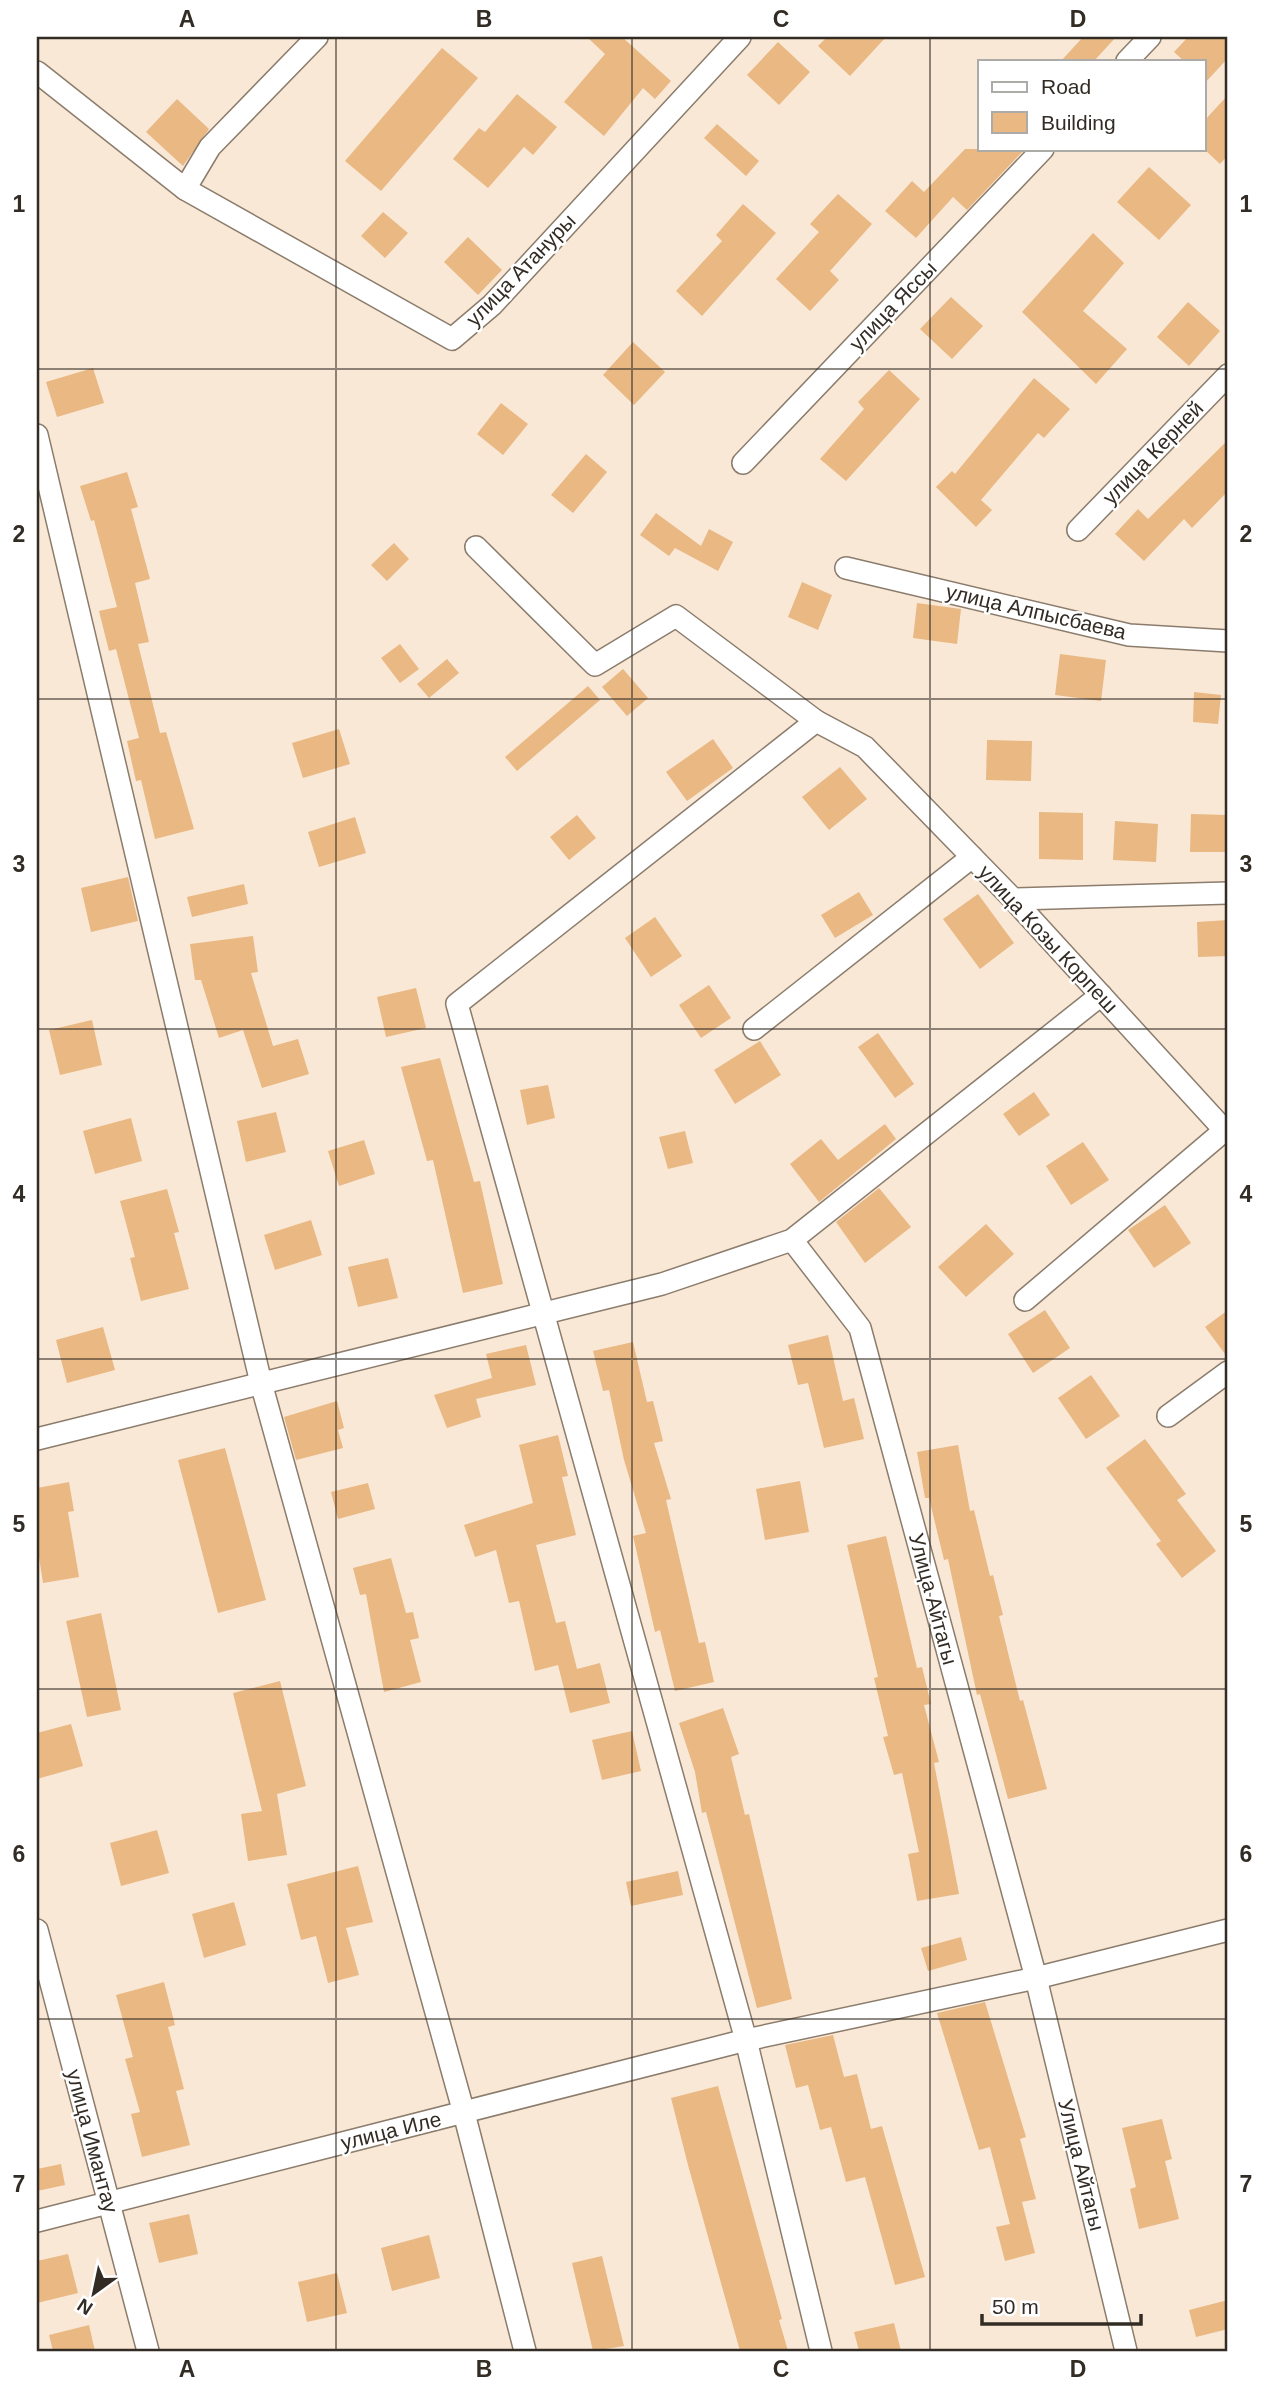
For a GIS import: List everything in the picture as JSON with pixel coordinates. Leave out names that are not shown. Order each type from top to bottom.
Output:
[{"type":"street","points":[[37,72],[186,189],[210,147],[317,37]]},
{"type":"street","name":"улица Атануры","points":[[186,189],[452,339],[492,305],[740,37]]},
{"type":"street","points":[[1128,60],[1150,37]]},
{"type":"street","name":"улица Яссы","points":[[743,463],[1042,150]]},
{"type":"street","name":"улица Керней","points":[[1078,530],[1228,375]]},
{"type":"street","points":[[37,435],[261,1383],[464,2113],[525,2351]]},
{"type":"street","name":"улица Козы Корпеш","points":[[475,547],[595,665],[676,616],[816,721],[864,747],[1013,899],[1226,1132]]},
{"type":"street","name":"улица Алпысбаева","points":[[846,568],[1129,635],[1228,641]]},
{"type":"street","points":[[816,721],[457,1004],[746,2040],[821,2351]]},
{"type":"street","points":[[754,1028],[972,857]]},
{"type":"street","points":[[1013,899],[1228,893]]},
{"type":"street","points":[[37,1439],[662,1284],[792,1240],[1101,995]]},
{"type":"street","points":[[1025,1300],[1226,1132]]},
{"type":"street","name":"Улица Айтагы","points":[[792,1240],[860,1328],[1036,1978],[1126,2351]]},
{"type":"street","points":[[1168,1416],[1228,1372]]},
{"type":"street","name":"улица Имантау","points":[[37,1930],[148,2351]]},
{"type":"street","points":[[746,2040],[1036,1978],[1228,1930]]},
{"type":"street","name":"улица Иле","points":[[37,2221],[746,2040]]},
{"type":"building","points":[[587,37],[622,37],[671,81],[655,99],[643,88],[604,136],[564,102],[605,54]]},
{"type":"building","points":[[827,37],[886,37],[850,76],[818,46]]},
{"type":"building","points":[[1083,37],[1116,37],[1095,60],[1062,60]]},
{"type":"building","points":[[1188,37],[1228,37],[1228,58],[1206,82],[1206,60],[1183,60],[1174,52]]},
{"type":"building","points":[[778,42],[810,72],[779,105],[747,75]]},
{"type":"building","points":[[442,48],[478,78],[381,191],[345,161]]},
{"type":"building","points":[[517,94],[557,127],[533,155],[524,147],[488,188],[453,159],[479,128],[485,132]]},
{"type":"building","points":[[1228,95],[1228,155],[1220,164],[1205,150],[1206,119]]},
{"type":"building","points":[[177,99],[209,129],[183,166],[146,132]]},
{"type":"building","points":[[717,124],[759,161],[746,176],[704,138]]},
{"type":"building","points":[[965,149],[1024,150],[967,210],[953,197],[916,238],[885,211],[912,181],[924,192]]},
{"type":"building","points":[[1149,167],[1191,205],[1159,240],[1117,202]]},
{"type":"building","points":[[838,194],[872,224],[830,271],[839,280],[810,311],[776,279],[819,232],[810,224]]},
{"type":"building","points":[[743,204],[776,233],[702,316],[676,291],[722,241],[716,235]]},
{"type":"building","points":[[383,212],[408,233],[385,258],[361,236]]},
{"type":"building","points":[[1093,233],[1124,263],[1083,311],[1127,349],[1096,384],[1022,312]]},
{"type":"building","points":[[468,237],[502,270],[478,295],[444,262]]},
{"type":"building","points":[[951,297],[983,326],[952,359],[920,329]]},
{"type":"building","points":[[1188,302],[1220,331],[1189,366],[1157,337]]},
{"type":"building","points":[[633,342],[665,372],[634,405],[603,375]]},
{"type":"building","points":[[93,368],[104,403],[57,417],[46,382]]},
{"type":"building","points":[[889,370],[920,399],[846,481],[820,459],[864,409],[858,402]]},
{"type":"building","points":[[1034,378],[1070,409],[1044,438],[1038,433],[981,500],[992,510],[976,527],[936,487],[952,471],[955,474]]},
{"type":"building","points":[[501,403],[528,424],[503,455],[477,434]]},
{"type":"building","points":[[1228,440],[1228,491],[1192,528],[1184,519],[1144,561],[1115,534],[1138,509],[1148,519]]},
{"type":"building","points":[[586,454],[607,472],[573,513],[551,495]]},
{"type":"building","points":[[127,472],[138,507],[131,509],[150,579],[135,583],[149,642],[138,644],[160,733],[166,732],[194,829],[155,839],[141,780],[136,781],[127,741],[139,738],[116,649],[109,651],[99,611],[117,607],[94,520],[91,521],[80,486]]},
{"type":"building","points":[[656,513],[701,546],[709,529],[733,542],[718,571],[675,548],[669,556],[640,535]]},
{"type":"building","points":[[394,543],[409,559],[387,581],[371,565]]},
{"type":"building","points":[[802,582],[832,595],[818,630],[788,617]]},
{"type":"building","points":[[917,603],[961,609],[957,644],[913,638]]},
{"type":"building","points":[[400,644],[419,669],[400,683],[381,658]]},
{"type":"building","points":[[1060,654],[1106,660],[1101,701],[1055,695]]},
{"type":"building","points":[[447,659],[459,673],[429,698],[417,684]]},
{"type":"building","points":[[623,669],[648,698],[627,716],[602,687]]},
{"type":"building","points":[[588,686],[600,700],[517,771],[505,757]]},
{"type":"building","points":[[1194,692],[1221,695],[1218,724],[1193,722]]},
{"type":"building","points":[[339,729],[350,764],[303,778],[292,743]]},
{"type":"building","points":[[713,739],[733,768],[687,801],[666,772]]},
{"type":"building","points":[[987,740],[1032,741],[1031,781],[986,780]]},
{"type":"building","points":[[840,767],[867,799],[829,830],[802,797]]},
{"type":"building","points":[[1039,812],[1083,813],[1083,860],[1039,859]]},
{"type":"building","points":[[1191,814],[1228,815],[1228,852],[1190,852]]},
{"type":"building","points":[[577,815],[596,838],[569,860],[550,837]]},
{"type":"building","points":[[355,817],[366,853],[319,867],[308,832]]},
{"type":"building","points":[[1115,821],[1158,824],[1156,862],[1113,860]]},
{"type":"building","points":[[128,877],[138,921],[91,932],[81,888]]},
{"type":"building","points":[[244,884],[248,904],[192,917],[187,897]]},
{"type":"building","points":[[859,892],[873,915],[835,938],[821,915]]},
{"type":"building","points":[[978,894],[1014,943],[980,969],[943,919]]},
{"type":"building","points":[[655,917],[682,956],[651,977],[625,938]]},
{"type":"building","points":[[1228,920],[1228,956],[1198,957],[1197,922]]},
{"type":"building","points":[[253,936],[258,972],[251,973],[273,1046],[298,1039],[309,1074],[262,1088],[243,1030],[219,1038],[201,980],[195,980],[190,944]]},
{"type":"building","points":[[709,985],[731,1018],[701,1038],[679,1005]]},
{"type":"building","points":[[416,988],[426,1028],[386,1037],[377,997]]},
{"type":"building","points":[[92,1020],[102,1065],[60,1075],[49,1030]]},
{"type":"building","points":[[878,1033],[914,1084],[895,1098],[858,1047]]},
{"type":"building","points":[[760,1041],[781,1075],[735,1104],[714,1070]]},
{"type":"building","points":[[440,1058],[474,1182],[480,1181],[503,1284],[463,1293],[433,1160],[427,1161],[401,1067]]},
{"type":"building","points":[[548,1085],[555,1118],[527,1125],[520,1090]]},
{"type":"building","points":[[1034,1092],[1050,1115],[1019,1136],[1003,1114]]},
{"type":"building","points":[[276,1112],[286,1152],[246,1162],[237,1121]]},
{"type":"building","points":[[131,1118],[142,1161],[95,1174],[83,1131]]},
{"type":"building","points":[[885,1124],[896,1139],[819,1202],[790,1164],[821,1139],[838,1160]]},
{"type":"building","points":[[685,1131],[693,1163],[668,1169],[659,1137]]},
{"type":"building","points":[[364,1140],[375,1174],[339,1186],[328,1151]]},
{"type":"building","points":[[1083,1142],[1109,1180],[1071,1205],[1046,1166]]},
{"type":"building","points":[[879,1188],[911,1227],[865,1263],[836,1222]]},
{"type":"building","points":[[167,1189],[179,1232],[174,1233],[189,1289],[141,1301],[130,1258],[135,1257],[120,1201]]},
{"type":"building","points":[[1165,1205],[1191,1243],[1154,1268],[1128,1230]]},
{"type":"building","points":[[311,1220],[322,1255],[275,1270],[264,1235]]},
{"type":"building","points":[[986,1224],[1014,1254],[966,1297],[938,1267]]},
{"type":"building","points":[[388,1258],[398,1298],[358,1307],[348,1267]]},
{"type":"building","points":[[1045,1310],[1070,1348],[1033,1373],[1008,1334]]},
{"type":"building","points":[[1228,1310],[1228,1358],[1205,1327]]},
{"type":"building","points":[[103,1327],[115,1370],[67,1383],[56,1340]]},
{"type":"building","points":[[828,1335],[843,1401],[854,1398],[864,1439],[824,1448],[808,1383],[798,1385],[788,1345]]},
{"type":"building","points":[[633,1342],[647,1402],[653,1401],[663,1441],[654,1443],[671,1499],[666,1500],[699,1643],[705,1642],[714,1682],[675,1691],[660,1630],[655,1632],[633,1536],[646,1533],[624,1460],[609,1390],[603,1391],[593,1351]]},
{"type":"building","points":[[526,1345],[536,1385],[476,1399],[481,1417],[447,1428],[434,1395],[492,1378],[486,1354]]},
{"type":"building","points":[[1091,1375],[1120,1416],[1086,1439],[1058,1398]]},
{"type":"building","points":[[337,1401],[344,1428],[338,1430],[343,1448],[296,1460],[284,1417]]},
{"type":"building","points":[[558,1435],[568,1476],[562,1477],[576,1535],[536,1545],[556,1623],[565,1621],[577,1669],[600,1663],[610,1703],[570,1713],[558,1665],[535,1671],[519,1601],[509,1603],[496,1550],[475,1557],[464,1525],[533,1503],[519,1445]]},
{"type":"building","points":[[1145,1439],[1186,1494],[1177,1500],[1216,1551],[1182,1578],[1156,1544],[1161,1541],[1106,1468]]},
{"type":"building","points":[[958,1445],[970,1511],[974,1510],[990,1576],[993,1575],[1003,1615],[999,1616],[1020,1701],[1023,1700],[1047,1789],[1008,1799],[980,1694],[977,1695],[948,1559],[944,1560],[929,1498],[925,1498],[917,1452]]},
{"type":"building","points":[[225,1448],[266,1600],[218,1613],[178,1460]]},
{"type":"building","points":[[800,1481],[809,1532],[765,1540],[756,1489]]},
{"type":"building","points":[[69,1482],[74,1511],[68,1512],[79,1577],[43,1583],[37,1544],[37,1488]]},
{"type":"building","points":[[368,1483],[375,1509],[338,1519],[331,1492]]},
{"type":"building","points":[[886,1536],[917,1668],[922,1667],[931,1704],[924,1705],[939,1762],[934,1763],[959,1894],[917,1901],[908,1854],[919,1852],[902,1773],[894,1775],[883,1737],[888,1736],[874,1678],[878,1677],[847,1545]]},
{"type":"building","points":[[391,1558],[406,1613],[413,1612],[419,1638],[410,1640],[421,1682],[384,1692],[366,1594],[360,1595],[353,1568]]},
{"type":"building","points":[[101,1613],[121,1710],[87,1717],[66,1621]]},
{"type":"building","points":[[280,1681],[306,1786],[277,1794],[287,1855],[248,1861],[241,1814],[262,1811],[233,1693]]},
{"type":"building","points":[[723,1708],[739,1754],[731,1757],[745,1815],[749,1814],[792,1999],[757,2008],[706,1812],[702,1813],[695,1772],[679,1723]]},
{"type":"building","points":[[71,1724],[83,1766],[37,1779],[37,1733]]},
{"type":"building","points":[[632,1731],[641,1771],[602,1780],[592,1740]]},
{"type":"building","points":[[157,1830],[169,1873],[121,1886],[110,1843]]},
{"type":"building","points":[[358,1866],[373,1922],[346,1928],[359,1975],[328,1983],[316,1936],[301,1940],[287,1884]]},
{"type":"building","points":[[678,1871],[683,1895],[631,1906],[626,1882]]},
{"type":"building","points":[[234,1902],[246,1945],[204,1958],[192,1914]]},
{"type":"building","points":[[961,1937],[967,1960],[928,1971],[921,1948]]},
{"type":"building","points":[[164,1982],[175,2025],[168,2027],[184,2089],[176,2091],[190,2145],[142,2157],[131,2114],[140,2112],[125,2059],[133,2057],[116,1995]]},
{"type":"building","points":[[985,2002],[1026,2137],[1020,2139],[1036,2199],[1022,2202],[1035,2253],[1005,2261],[996,2227],[1010,2224],[990,2147],[979,2150],[937,2013]]},
{"type":"building","points":[[833,2035],[844,2077],[857,2074],[871,2129],[882,2126],[925,2277],[895,2285],[865,2177],[846,2182],[831,2127],[820,2130],[808,2085],[796,2088],[785,2045]]},
{"type":"building","points":[[718,2086],[782,2319],[779,2320],[788,2351],[740,2351],[688,2165],[671,2098]]},
{"type":"building","points":[[1162,2119],[1172,2159],[1165,2161],[1179,2219],[1139,2229],[1130,2189],[1136,2187],[1122,2128]]},
{"type":"building","points":[[61,2164],[65,2185],[37,2191],[37,2169]]},
{"type":"building","points":[[189,2214],[198,2254],[159,2263],[149,2223]]},
{"type":"building","points":[[429,2235],[440,2278],[392,2291],[381,2248]]},
{"type":"building","points":[[68,2254],[78,2293],[37,2303],[37,2261]]},
{"type":"building","points":[[602,2256],[624,2346],[593,2351],[572,2263]]},
{"type":"building","points":[[337,2273],[347,2313],[307,2322],[298,2282]]},
{"type":"building","points":[[1228,2300],[1228,2329],[1196,2337],[1189,2310]]},
{"type":"building","points":[[894,2323],[901,2351],[859,2351],[854,2332]]},
{"type":"building","points":[[89,2325],[95,2351],[53,2351],[49,2335]]}]
